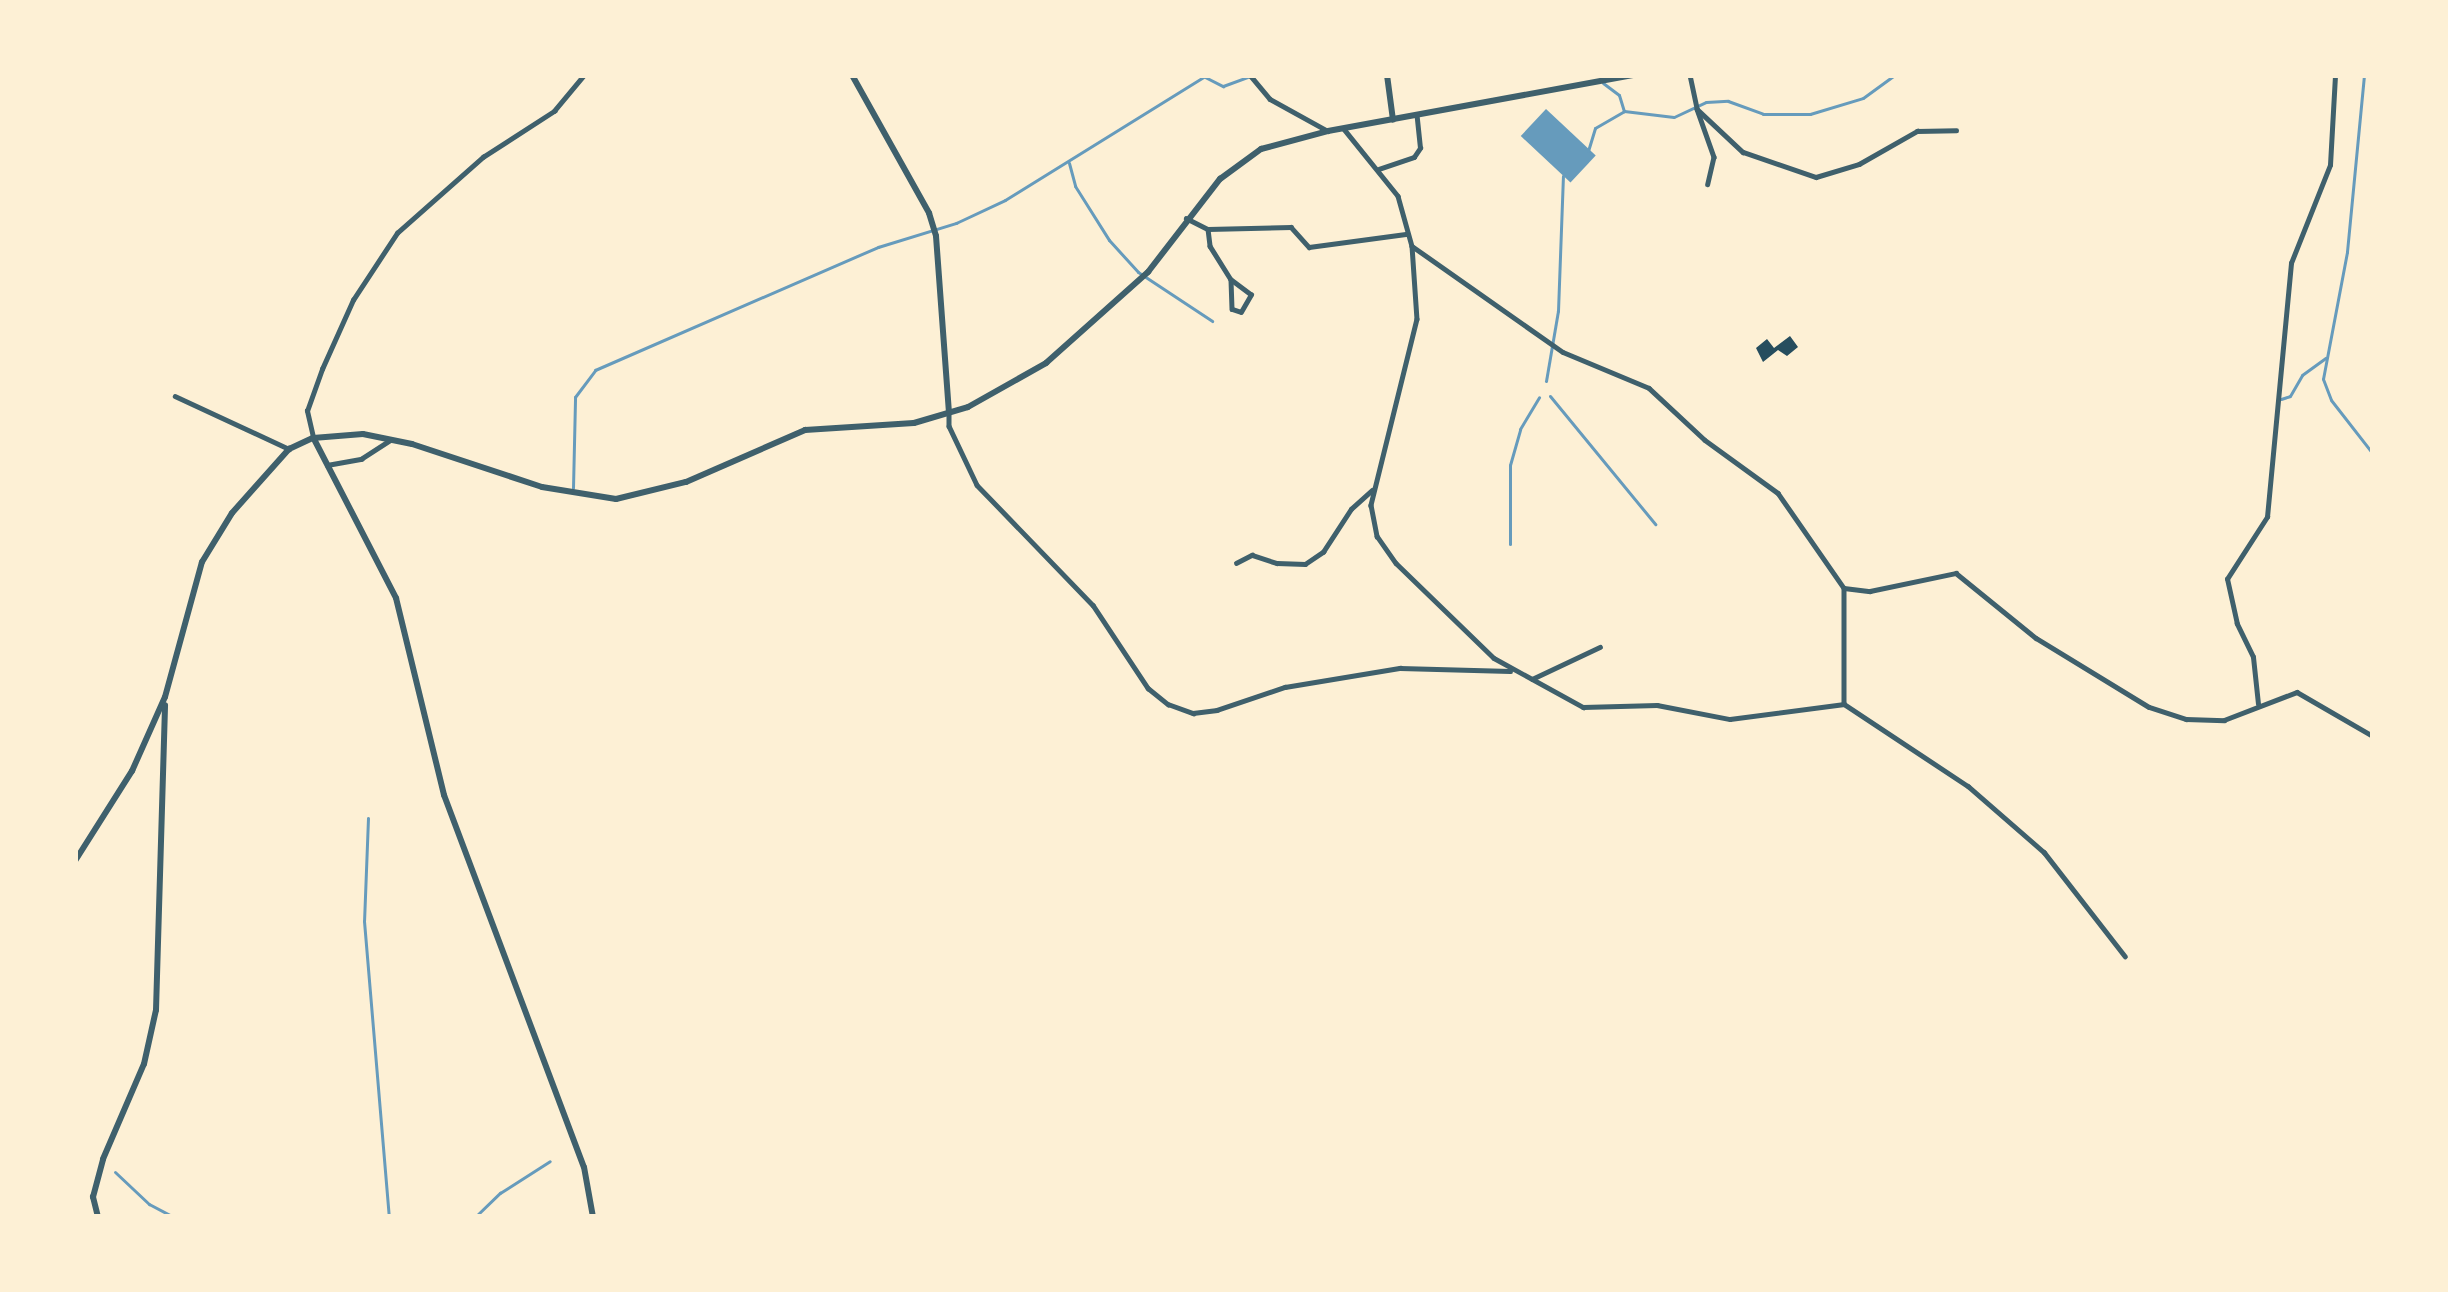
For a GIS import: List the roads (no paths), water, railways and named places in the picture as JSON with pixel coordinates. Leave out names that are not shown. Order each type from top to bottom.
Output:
[{"type":"street","points":[[584,75],[554,111],[483,157],[398,233],[353,300],[307,411],[313,438],[396,598],[444,795],[584,1167],[593,1217]]},
{"type":"street","points":[[852,75],[929,213],[936,236],[949,426],[977,485],[1093,605],[1148,688],[1168,704],[1193,713],[1285,687],[1363,672],[1516,672]]},
{"type":"street","points":[[1387,75],[1394,120]]},
{"type":"street","points":[[75,861],[132,771],[166,697],[202,562],[232,513],[289,449],[313,438],[344,433],[390,440],[542,487],[616,499],[686,482],[805,430],[914,423],[949,413],[1046,363],[1148,272],[1220,178],[1261,149],[1328,131],[1633,75]]},
{"type":"street","points":[[1690,75],[1714,157],[1708,184]]},
{"type":"street","points":[[2258,704],[2253,657],[2236,624],[2227,579],[2267,517],[2291,262],[2330,165],[2335,75]]},
{"type":"street","points":[[1251,78],[1278,105],[1328,131]]},
{"type":"street","points":[[1697,110],[1748,156],[1816,177],[1859,164],[1917,131],[1956,130]]},
{"type":"street","points":[[1379,170],[1414,157],[1420,148],[1417,115]]},
{"type":"street","points":[[1344,129],[1398,196],[1412,245],[1417,319],[1372,490],[1375,529],[1387,554],[1494,658],[1594,708],[1657,705],[1730,718],[1844,704],[1968,786],[2044,852],[2125,956]]},
{"type":"street","points":[[1186,218],[1208,229],[1291,227],[1309,247],[1410,234]]},
{"type":"street","points":[[1208,229],[1210,246],[1231,280],[1251,296],[1241,312],[1230,303],[1231,280]]},
{"type":"street","points":[[1412,245],[1563,352],[1649,388],[1705,440],[1778,493],[1844,588],[1844,704]]},
{"type":"street","points":[[175,395],[289,449]]},
{"type":"street","points":[[327,465],[362,459],[390,440]]},
{"type":"street","points":[[1236,562],[1252,555],[1305,564],[1323,552],[1351,509],[1372,490]]},
{"type":"street","points":[[1844,588],[1870,591],[1956,573],[2036,638],[2109,678],[2141,704],[2204,721],[2224,720],[2297,692],[2373,736]]},
{"type":"street","points":[[1532,679],[1600,647]]},
{"type":"street","points":[[1488,669],[1494,658]]},
{"type":"street","points":[[98,1217],[93,1197],[103,1159],[144,1064],[156,1010],[166,697]]},
{"type":"water","points":[[1546,109],[1596,155],[1570,182],[1521,136]]},
{"type":"waterway","points":[[1201,75],[1223,86],[1254,75]]},
{"type":"waterway","points":[[1603,83],[1619,95],[1624,111],[1674,117],[1706,102],[1728,101],[1763,114],[1810,114],[1863,98],[1895,75]]},
{"type":"waterway","points":[[2364,75],[2347,252],[2323,379],[2331,400],[2373,454]]},
{"type":"waterway","points":[[573,488],[575,397],[595,370],[878,247],[956,223],[1005,200],[1203,77]]},
{"type":"waterway","points":[[1588,151],[1595,128],[1624,111]]},
{"type":"waterway","points":[[1069,163],[1075,186],[1109,240],[1138,272],[1212,321]]},
{"type":"waterway","points":[[1546,381],[1558,311],[1563,176]]},
{"type":"waterway","points":[[2281,399],[2290,396],[2302,375],[2325,358]]},
{"type":"waterway","points":[[1550,396],[1655,524]]},
{"type":"waterway","points":[[1510,544],[1510,465],[1520,429],[1539,397]]},
{"type":"waterway","points":[[368,818],[364,921],[389,1217]]},
{"type":"waterway","points":[[475,1217],[500,1193],[550,1161]]},
{"type":"waterway","points":[[115,1172],[149,1204],[173,1217]]}]
